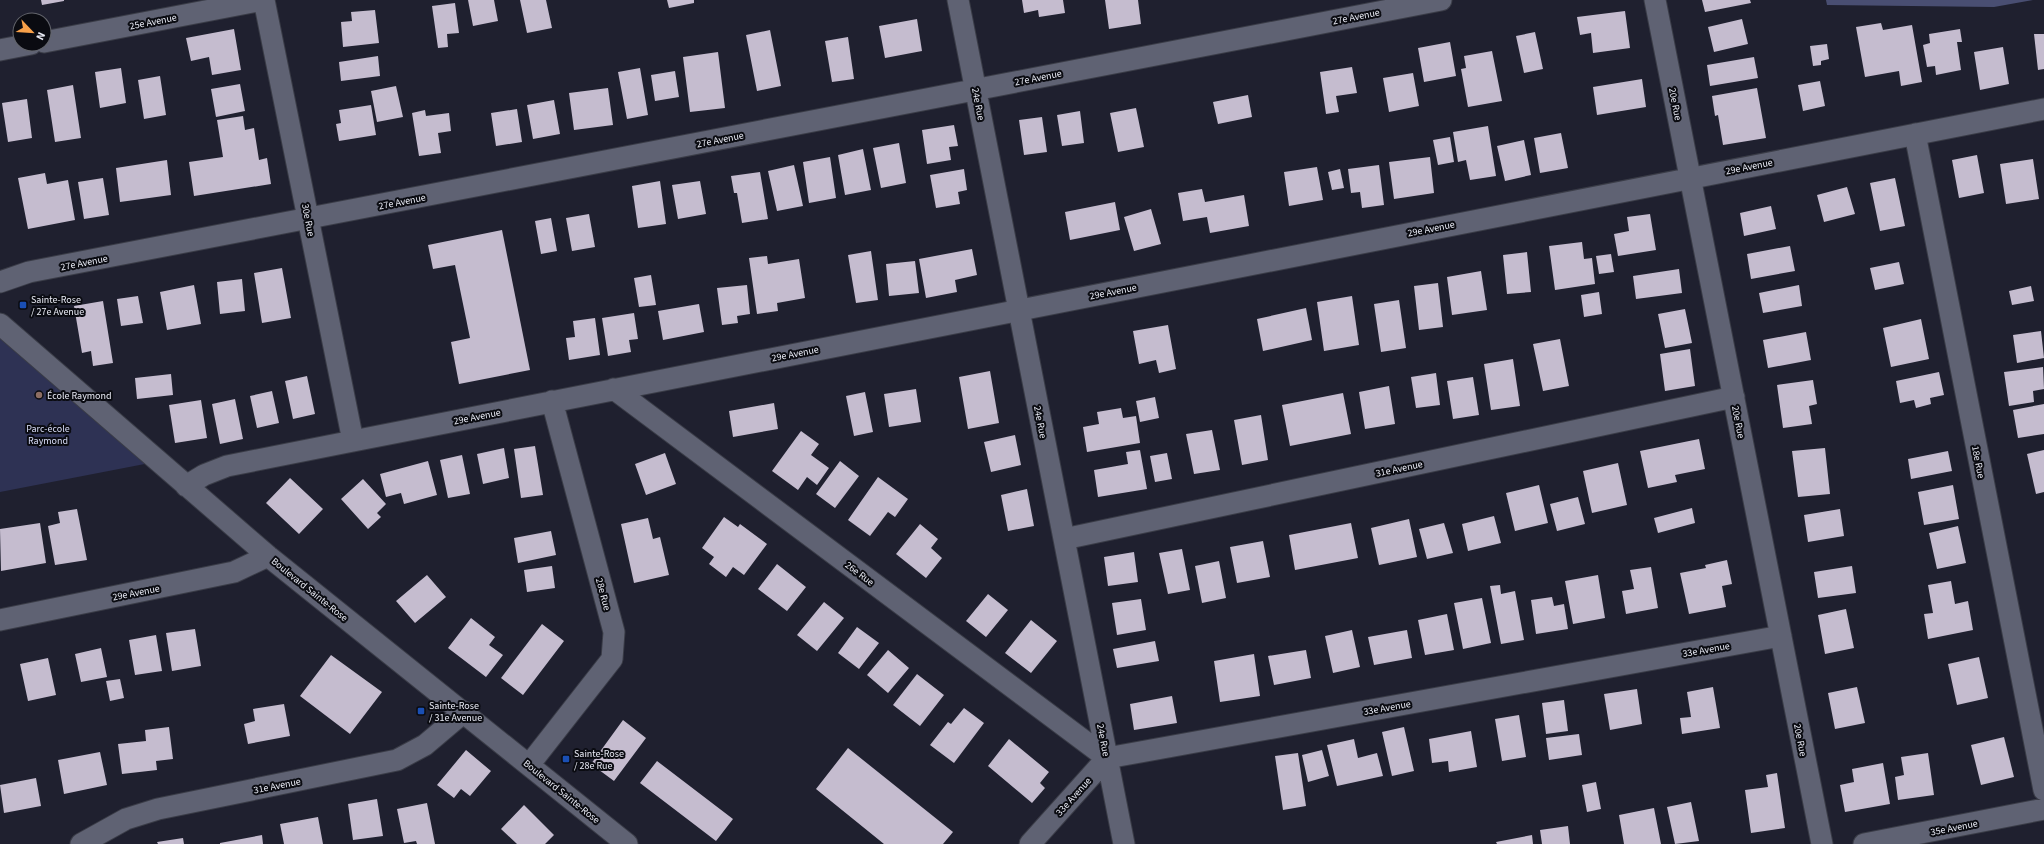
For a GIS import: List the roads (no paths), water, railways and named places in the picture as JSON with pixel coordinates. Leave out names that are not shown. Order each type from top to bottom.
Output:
[{"type":"street","name":"25e Avenue","points":[[52,40],[264,0]]},
{"type":"street","name":"30e Rue","points":[[264,0],[354,440]]},
{"type":"street","name":"24e Rue","points":[[958,0],[1124,844]]},
{"type":"street","name":"27e Avenue","points":[[0,282],[29,272],[309,220],[976,88],[1441,0]]},
{"type":"street","name":"20e Rue","points":[[1655,0],[1822,844]]},
{"type":"street","points":[[0,50],[12,48]]},
{"type":"street","name":"29e Avenue","points":[[186,486],[204,475],[227,466],[354,440],[2044,109]]},
{"type":"street","name":"18e Rue","points":[[1915,134],[2044,790]]},
{"type":"street","name":"Boulevard Sainte-Rose","points":[[0,324],[268,556],[627,844]]},
{"type":"street","name":"26e Rue","points":[[614,389],[1107,758]]},
{"type":"street","name":"31e Avenue","points":[[1064,539],[1734,398]]},
{"type":"street","name":"28e Rue","points":[[529,765],[612,659],[614,632],[552,401]]},
{"type":"street","name":"29e Avenue","points":[[0,620],[234,572],[268,556]]},
{"type":"street","name":"33e Avenue","points":[[1030,844],[1107,758],[1781,636]]},
{"type":"street","name":"31e Avenue","points":[[81,844],[126,819],[158,809],[398,760],[425,745],[464,712]]},
{"type":"street","name":"35e Avenue","points":[[1864,844],[2044,809]]},
{"type":"place","name":"Sainte-Rose / 27e Avenue","points":[[23,305]]},
{"type":"place","name":"École Raymond","points":[[39,395]]},
{"type":"place","name":"Sainte-Rose / 31e Avenue","points":[[421,711]]},
{"type":"place","name":"Sainte-Rose / 28e Rue","points":[[566,759]]},
{"type":"park label","name":"Parc-école Raymond","points":[[48,434]]}]
